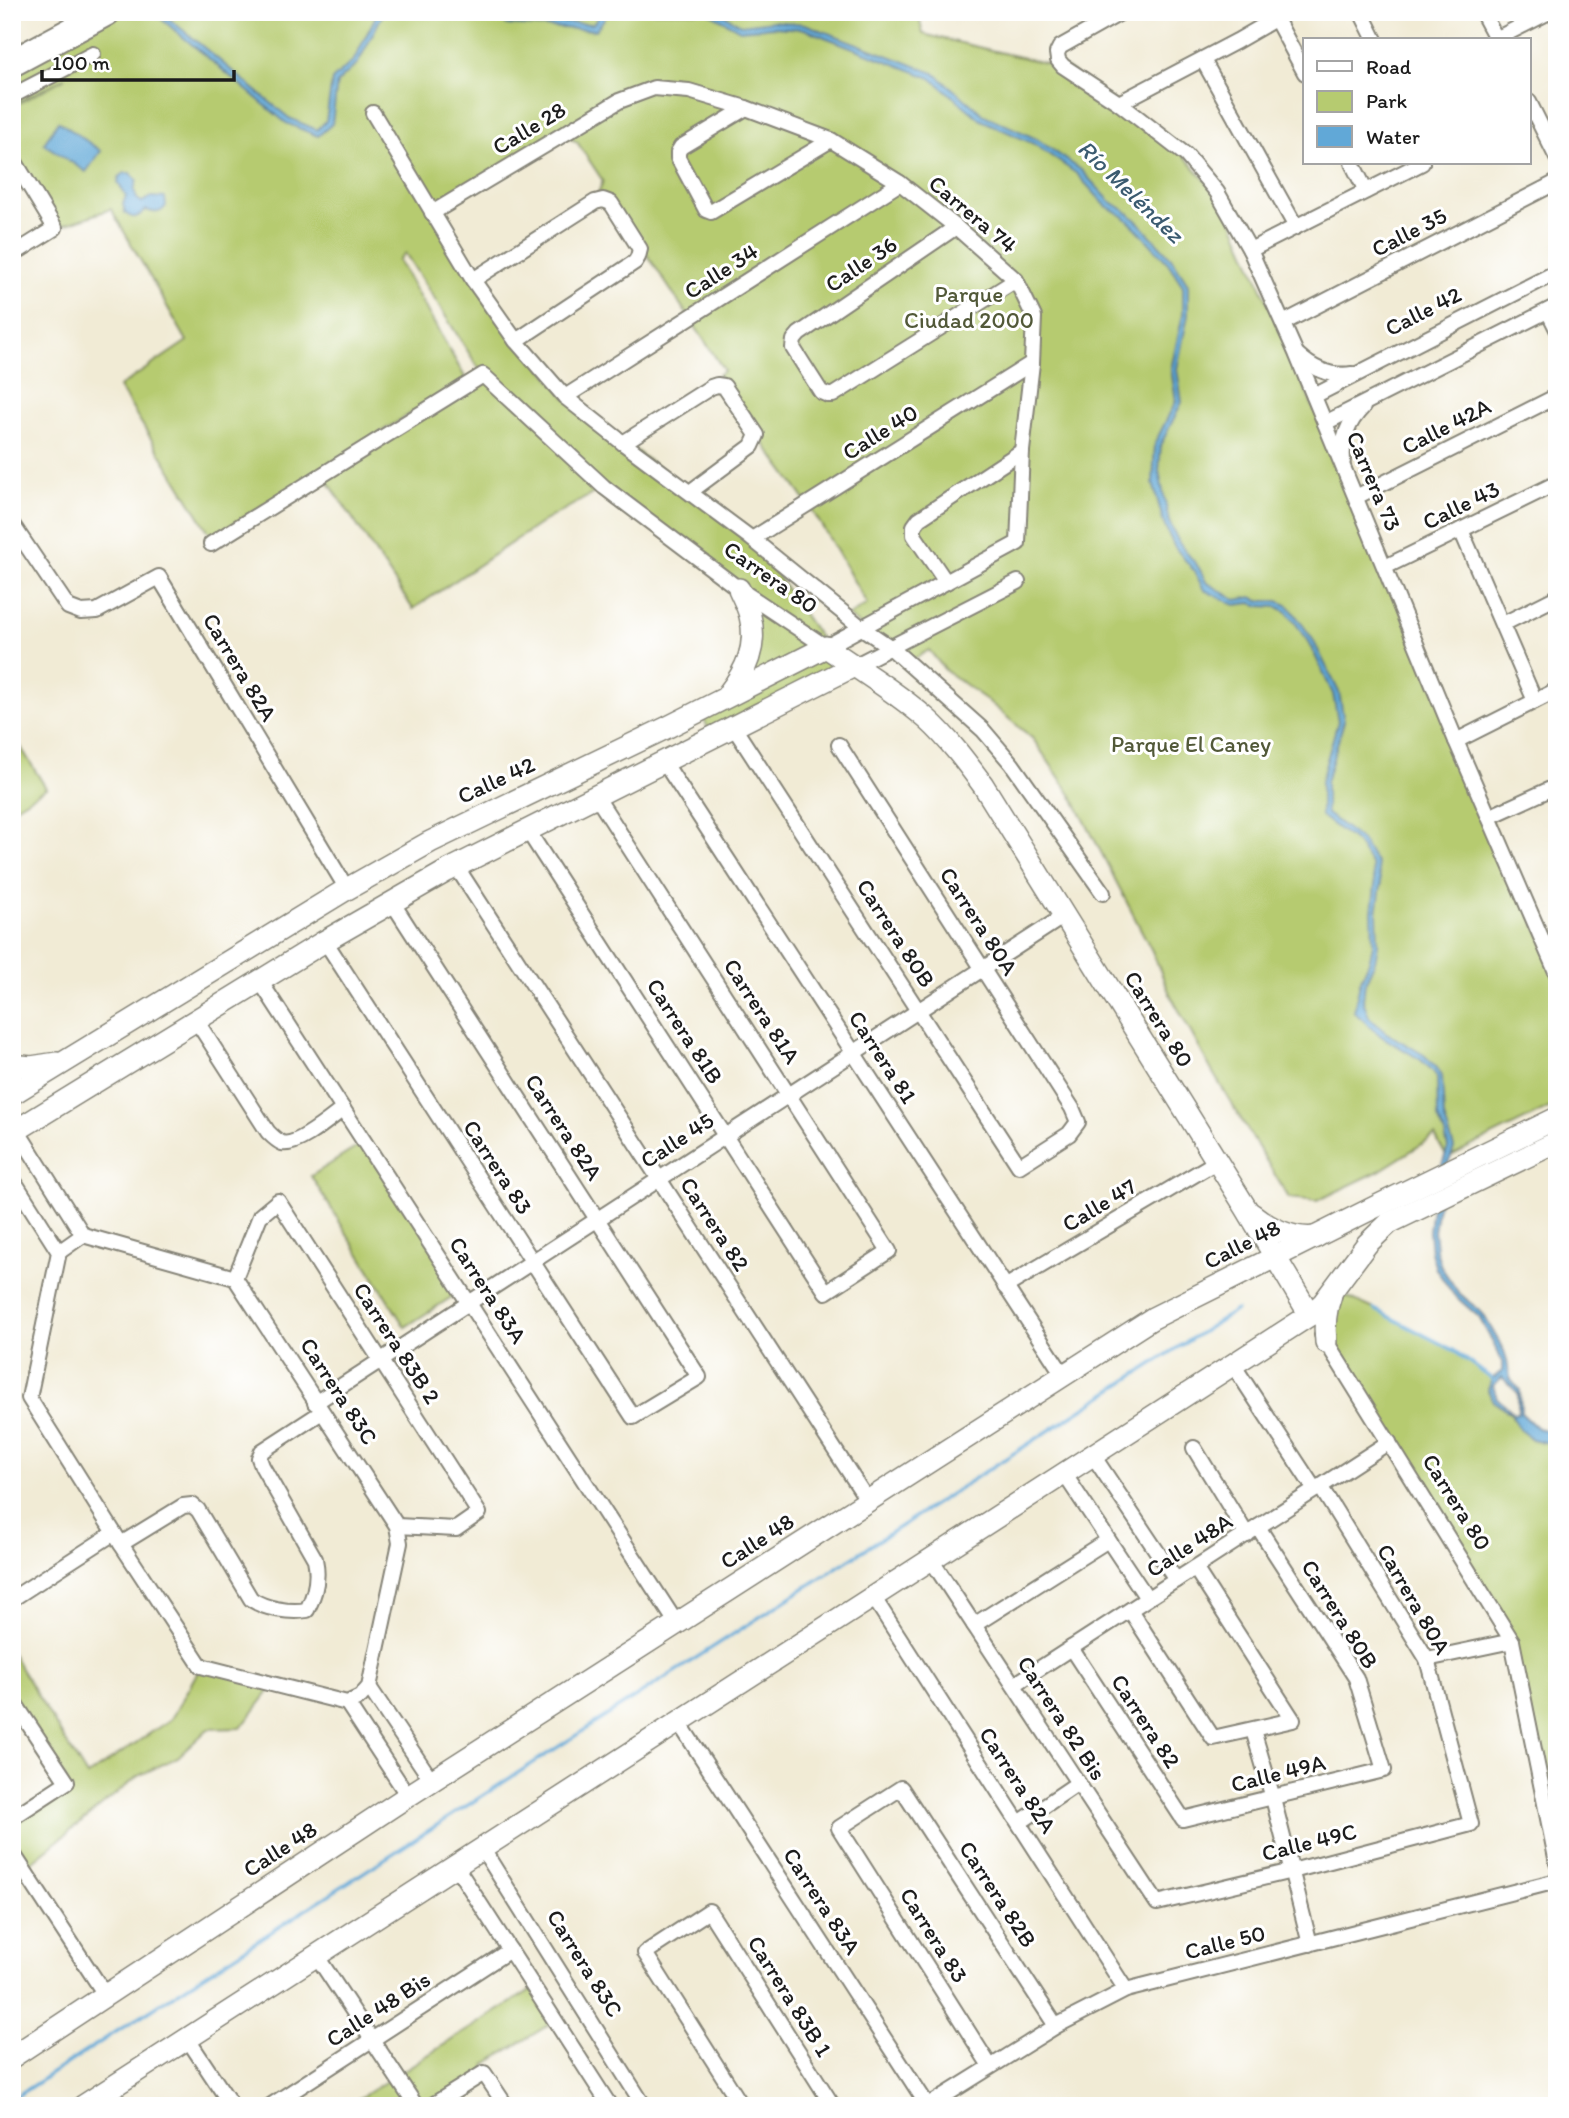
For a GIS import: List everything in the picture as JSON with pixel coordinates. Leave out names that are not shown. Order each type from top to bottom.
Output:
[{"type":"highway","points":[[20,59],[107,12]]},
{"type":"main road","points":[[726,697],[744,673],[752,646],[750,617],[739,589]]},
{"type":"main road","name":"Calle 42","points":[[12,1094],[347,889],[447,833],[668,727],[826,647]]},
{"type":"main road","name":"Carrera 80","points":[[826,647],[892,691],[929,721],[962,756],[983,785],[1310,1315]]},
{"type":"main road","points":[[14,1128],[325,941],[456,866],[854,666]]},
{"type":"main road","points":[[12,1065],[31,1067],[54,1064],[76,1056]]},
{"type":"main road","name":"Calle 48","points":[[83,2106],[1310,1315],[1333,1290],[1367,1244],[1384,1214],[1557,1118]]},
{"type":"main road","name":"Calle 48","points":[[12,2057],[408,1796],[1153,1318],[1318,1236],[1384,1214],[1557,1142]]},
{"type":"main road","points":[[1245,1208],[1270,1227],[1285,1233],[1308,1238],[1318,1236]]},
{"type":"main road","points":[[1326,1342],[1326,1308],[1333,1290]]},
{"type":"street","name":"Carrera 73","points":[[1122,12],[1060,47],[1058,60],[1174,144],[1198,167],[1224,203],[1250,250],[1296,353],[1456,741],[1557,974]]},
{"type":"street","points":[[1361,12],[1374,38]]},
{"type":"street","points":[[1482,12],[1496,38]]},
{"type":"street","points":[[1499,38],[1549,12]]},
{"type":"street","points":[[1119,103],[1282,15],[1303,68]]},
{"type":"street","points":[[12,96],[93,54]]},
{"type":"street","points":[[1203,60],[1296,227]]},
{"type":"street","name":"Carrera 74","points":[[654,88],[689,91],[746,108],[831,140],[900,183],[956,227],[1016,280],[1034,317],[1032,363],[1021,451],[1018,543]]},
{"type":"street","name":"Calle 28","points":[[432,213],[619,101],[654,88]]},
{"type":"street","points":[[1530,106],[1557,158]]},
{"type":"street","points":[[746,108],[681,147],[678,152],[678,158],[706,210],[712,212],[831,140]]},
{"type":"street","name":"Carrera 80","points":[[373,113],[473,280],[516,341],[565,397],[890,647],[983,730],[1005,755],[1103,893]]},
{"type":"street","points":[[12,157],[55,229],[12,255]]},
{"type":"street","points":[[1352,164],[1366,191]]},
{"type":"street","points":[[1250,250],[1420,164]]},
{"type":"street","name":"Calle 35","points":[[1283,323],[1557,182]]},
{"type":"street","name":"Calle 34","points":[[565,397],[900,183]]},
{"type":"street","points":[[473,280],[595,202],[603,200],[611,203],[640,249],[635,262],[516,341]]},
{"type":"street","name":"Calle 36","points":[[956,227],[794,340],[793,348],[821,392],[833,395],[1016,280]]},
{"type":"street","name":"Calle 42","points":[[1314,396],[1557,272]]},
{"type":"street","points":[[1325,423],[1552,308],[1557,329]]},
{"type":"street","points":[[1296,353],[1325,372],[1357,374]]},
{"type":"street","name":"Calle 40","points":[[752,539],[1032,363]]},
{"type":"street","name":"Carrera 80","points":[[211,544],[483,375],[604,486],[739,589],[826,647]]},
{"type":"street","points":[[623,443],[717,385],[724,386],[757,435],[752,446],[690,492]]},
{"type":"street","name":"Calle 42A","points":[[1356,497],[1557,396]]},
{"type":"street","points":[[1344,469],[1343,442],[1348,427],[1369,401]]},
{"type":"street","points":[[946,582],[914,535],[914,526],[919,519],[1021,451]]},
{"type":"street","name":"Calle 43","points":[[1385,567],[1557,483]]},
{"type":"street","name":"Carrera 82A","points":[[12,524],[68,607],[81,612],[97,611],[159,577],[347,889]]},
{"type":"street","points":[[1461,530],[1535,701]]},
{"type":"street","name":"Calle 42","points":[[826,647],[1018,543]]},
{"type":"street","points":[[854,666],[1018,582]]},
{"type":"street","points":[[1503,624],[1557,597]]},
{"type":"street","points":[[1456,741],[1557,690]]},
{"type":"street","name":"Carrera 80B","points":[[733,726],[1020,1166]]},
{"type":"street","name":"Carrera 80A","points":[[839,745],[1072,1108],[1078,1122],[1069,1134],[1020,1166]]},
{"type":"street","name":"Carrera 81","points":[[664,762],[1064,1376]]},
{"type":"street","points":[[1489,817],[1557,786]]},
{"type":"street","name":"Carrera 81A","points":[[596,796],[889,1251],[826,1292]]},
{"type":"street","name":"Carrera 81B","points":[[528,831],[826,1292]]},
{"type":"street","name":"Carrera 82","points":[[456,866],[868,1501]]},
{"type":"street","name":"Carrera 82A","points":[[392,902],[699,1377],[633,1417]]},
{"type":"street","name":"Calle 45","points":[[117,1539],[183,1506],[192,1505],[198,1510],[251,1599],[260,1605],[307,1610],[312,1601],[318,1574],[315,1559],[261,1466],[259,1458],[262,1451],[382,1360],[1064,916]]},
{"type":"street","name":"Carrera 83","points":[[325,941],[633,1417]]},
{"type":"street","name":"Carrera 83A","points":[[260,981],[677,1624]]},
{"type":"street","points":[[196,1020],[268,1132],[284,1144],[300,1139],[343,1109]]},
{"type":"street","points":[[14,1128],[83,1235],[235,1278]]},
{"type":"street","name":"Calle 47","points":[[1006,1287],[1216,1162]]},
{"type":"street","points":[[12,1178],[59,1252]]},
{"type":"street","name":"Carrera 83B 2","points":[[235,1278],[260,1216],[278,1201],[479,1513],[456,1529],[397,1526]]},
{"type":"street","points":[[83,1235],[59,1252],[29,1398],[201,1666],[347,1703],[360,1697],[369,1687],[401,1543],[397,1526]]},
{"type":"street","name":"Carrera 83C","points":[[235,1278],[397,1526]]},
{"type":"street","name":"Carrera 80","points":[[1310,1315],[1512,1641],[1557,1863]]},
{"type":"street","name":"Carrera 80A","points":[[1232,1363],[1318,1488],[1427,1659],[1471,1824]]},
{"type":"street","name":"Calle 48A","points":[[1014,1685],[1389,1442]]},
{"type":"street","name":"Carrera 80B","points":[[1194,1448],[1356,1678],[1384,1770]]},
{"type":"street","points":[[1092,1454],[1176,1580]]},
{"type":"street","points":[[1063,1472],[1147,1598]]},
{"type":"street","points":[[12,1600],[117,1539]]},
{"type":"street","points":[[974,1625],[1108,1540]]},
{"type":"street","name":"Carrera 82 Bis","points":[[930,1558],[1157,1903]]},
{"type":"street","points":[[1130,1609],[1213,1738],[1293,1720],[1195,1568]]},
{"type":"street","name":"Carrera 82A","points":[[872,1595],[1126,1990]]},
{"type":"street","points":[[1427,1659],[1512,1641]]},
{"type":"street","name":"Carrera 82","points":[[1070,1648],[1183,1819]]},
{"type":"street","points":[[369,1687],[432,1781]]},
{"type":"street","points":[[12,1699],[67,1782],[12,1818]]},
{"type":"street","points":[[347,1703],[408,1796]]},
{"type":"street","name":"Carrera 83A","points":[[678,1721],[928,2106]]},
{"type":"street","points":[[1253,1730],[1310,1944]]},
{"type":"street","name":"Calle 49A","points":[[1183,1819],[1384,1770]]},
{"type":"street","points":[[1019,1823],[1078,1783]]},
{"type":"street","name":"Carrera 82B","points":[[839,1828],[901,1788],[1056,2026]]},
{"type":"street","name":"Calle 49C","points":[[1157,1903],[1471,1824]]},
{"type":"street","name":"Carrera 83","points":[[839,1828],[989,2066]]},
{"type":"street","name":"Carrera 83C","points":[[482,1848],[644,2106]]},
{"type":"street","points":[[12,1852],[106,1996]]},
{"type":"street","points":[[455,1865],[610,2106]]},
{"type":"street","name":"Calle 50","points":[[928,2106],[1056,2026],[1126,1990],[1557,1881]]},
{"type":"street","name":"Carrera 83B 1","points":[[742,2106],[645,1954],[709,1911],[833,2106]]},
{"type":"street","name":"Calle 48 Bis","points":[[270,2106],[510,1950]]},
{"type":"street","points":[[316,1955],[416,2106]]},
{"type":"street","points":[[187,2038],[232,2106]]},
{"type":"street","points":[[430,2106],[484,2073],[506,2106]]},
{"type":"green space","name":"Parque Ciudad 2000","points":[[107,12],[918,12],[923,34],[1066,68],[1174,144],[1225,203],[1557,974],[1557,1104],[1447,1158],[1435,1136],[1379,1171],[1317,1201],[1289,1198],[1213,1073],[1170,994],[1152,951],[1072,796],[1033,739],[988,701],[946,671],[929,650],[907,663],[848,616],[867,604],[830,540],[728,392],[718,375],[724,370],[648,256],[598,193],[603,181],[577,142],[562,134],[432,212],[473,280],[565,397],[752,539],[826,647],[854,666],[713,737],[699,711],[727,697],[752,646],[739,590],[605,487],[544,521],[413,609],[323,474],[483,375],[405,253],[398,260],[466,379],[212,537],[119,387],[187,341],[111,209],[58,227],[12,153],[12,107],[65,78],[12,105],[12,65]]},
{"type":"green space","points":[[12,733],[46,788],[12,809]]},
{"type":"green space","points":[[365,1142],[461,1291],[405,1327],[311,1176]]},
{"type":"green space","points":[[1333,1290],[1453,1350],[1492,1379],[1488,1390],[1493,1401],[1511,1414],[1519,1429],[1532,1439],[1557,1445],[1557,1863],[1512,1641],[1326,1342]]},
{"type":"green space","points":[[12,1654],[87,1776],[171,1719],[201,1666],[274,1685],[241,1728],[208,1729],[178,1757],[138,1776],[23,1869],[12,1852],[12,1818],[67,1782],[12,1699]]},
{"type":"green space","points":[[534,1988],[555,2021],[486,2064],[484,2073],[431,2106],[347,2106]]},
{"type":"water","points":[[153,12],[161,12],[289,118],[317,130],[326,121],[332,80],[354,60],[378,12],[384,12],[358,63],[337,83],[332,124],[318,136],[286,123]]},
{"type":"water","points":[[493,12],[501,12],[510,20],[593,24],[602,12],[609,12],[596,30],[507,25]]},
{"type":"water","points":[[708,12],[719,12],[741,25],[773,21],[805,24],[934,73],[984,115],[1037,139],[1081,170],[1110,201],[1140,224],[1172,259],[1188,284],[1188,315],[1177,369],[1182,402],[1161,444],[1159,471],[1169,522],[1179,543],[1199,568],[1206,582],[1236,600],[1252,597],[1260,601],[1278,601],[1289,606],[1312,638],[1339,692],[1344,721],[1326,782],[1326,813],[1361,840],[1377,864],[1381,885],[1377,913],[1378,944],[1375,961],[1365,983],[1363,1000],[1369,1017],[1385,1032],[1424,1055],[1442,1076],[1444,1117],[1454,1148],[1441,1185],[1434,1231],[1441,1267],[1458,1292],[1483,1314],[1503,1349],[1510,1378],[1520,1390],[1521,1413],[1537,1428],[1557,1433],[1557,1445],[1532,1439],[1519,1429],[1511,1413],[1493,1401],[1488,1390],[1492,1379],[1502,1371],[1498,1352],[1479,1317],[1454,1295],[1436,1269],[1429,1231],[1435,1184],[1448,1148],[1438,1118],[1437,1078],[1421,1060],[1381,1036],[1354,1012],[1360,982],[1373,944],[1372,912],[1375,886],[1372,866],[1357,843],[1321,816],[1321,781],[1338,721],[1333,694],[1308,640],[1286,611],[1251,603],[1235,605],[1204,590],[1194,571],[1174,546],[1164,524],[1153,483],[1155,443],[1176,401],[1171,369],[1183,314],[1183,286],[1168,263],[1136,228],[1106,206],[1077,174],[1034,144],[981,120],[931,78],[804,29],[773,27],[740,30]],"holes":[[[1502,1377],[1518,1393],[1518,1413],[1515,1414],[1497,1398],[1493,1386]]]},
{"type":"water","points":[[58,121],[101,151],[86,172],[44,144]]},
{"type":"water","points":[[130,173],[137,180],[134,190],[137,199],[142,202],[151,197],[165,198],[164,209],[157,212],[146,210],[134,217],[125,213],[123,204],[126,196],[118,183],[119,177]]},
{"type":"waterway","points":[[1374,1309],[1453,1350],[1492,1379]]},
{"type":"waterway","points":[[12,2099],[1236,1310]]},
{"type":"water label","name":"Río Meléndez","points":[[1131,191]]},
{"type":"park label","name":"Parque El Caney","points":[[1191,744]]}]
